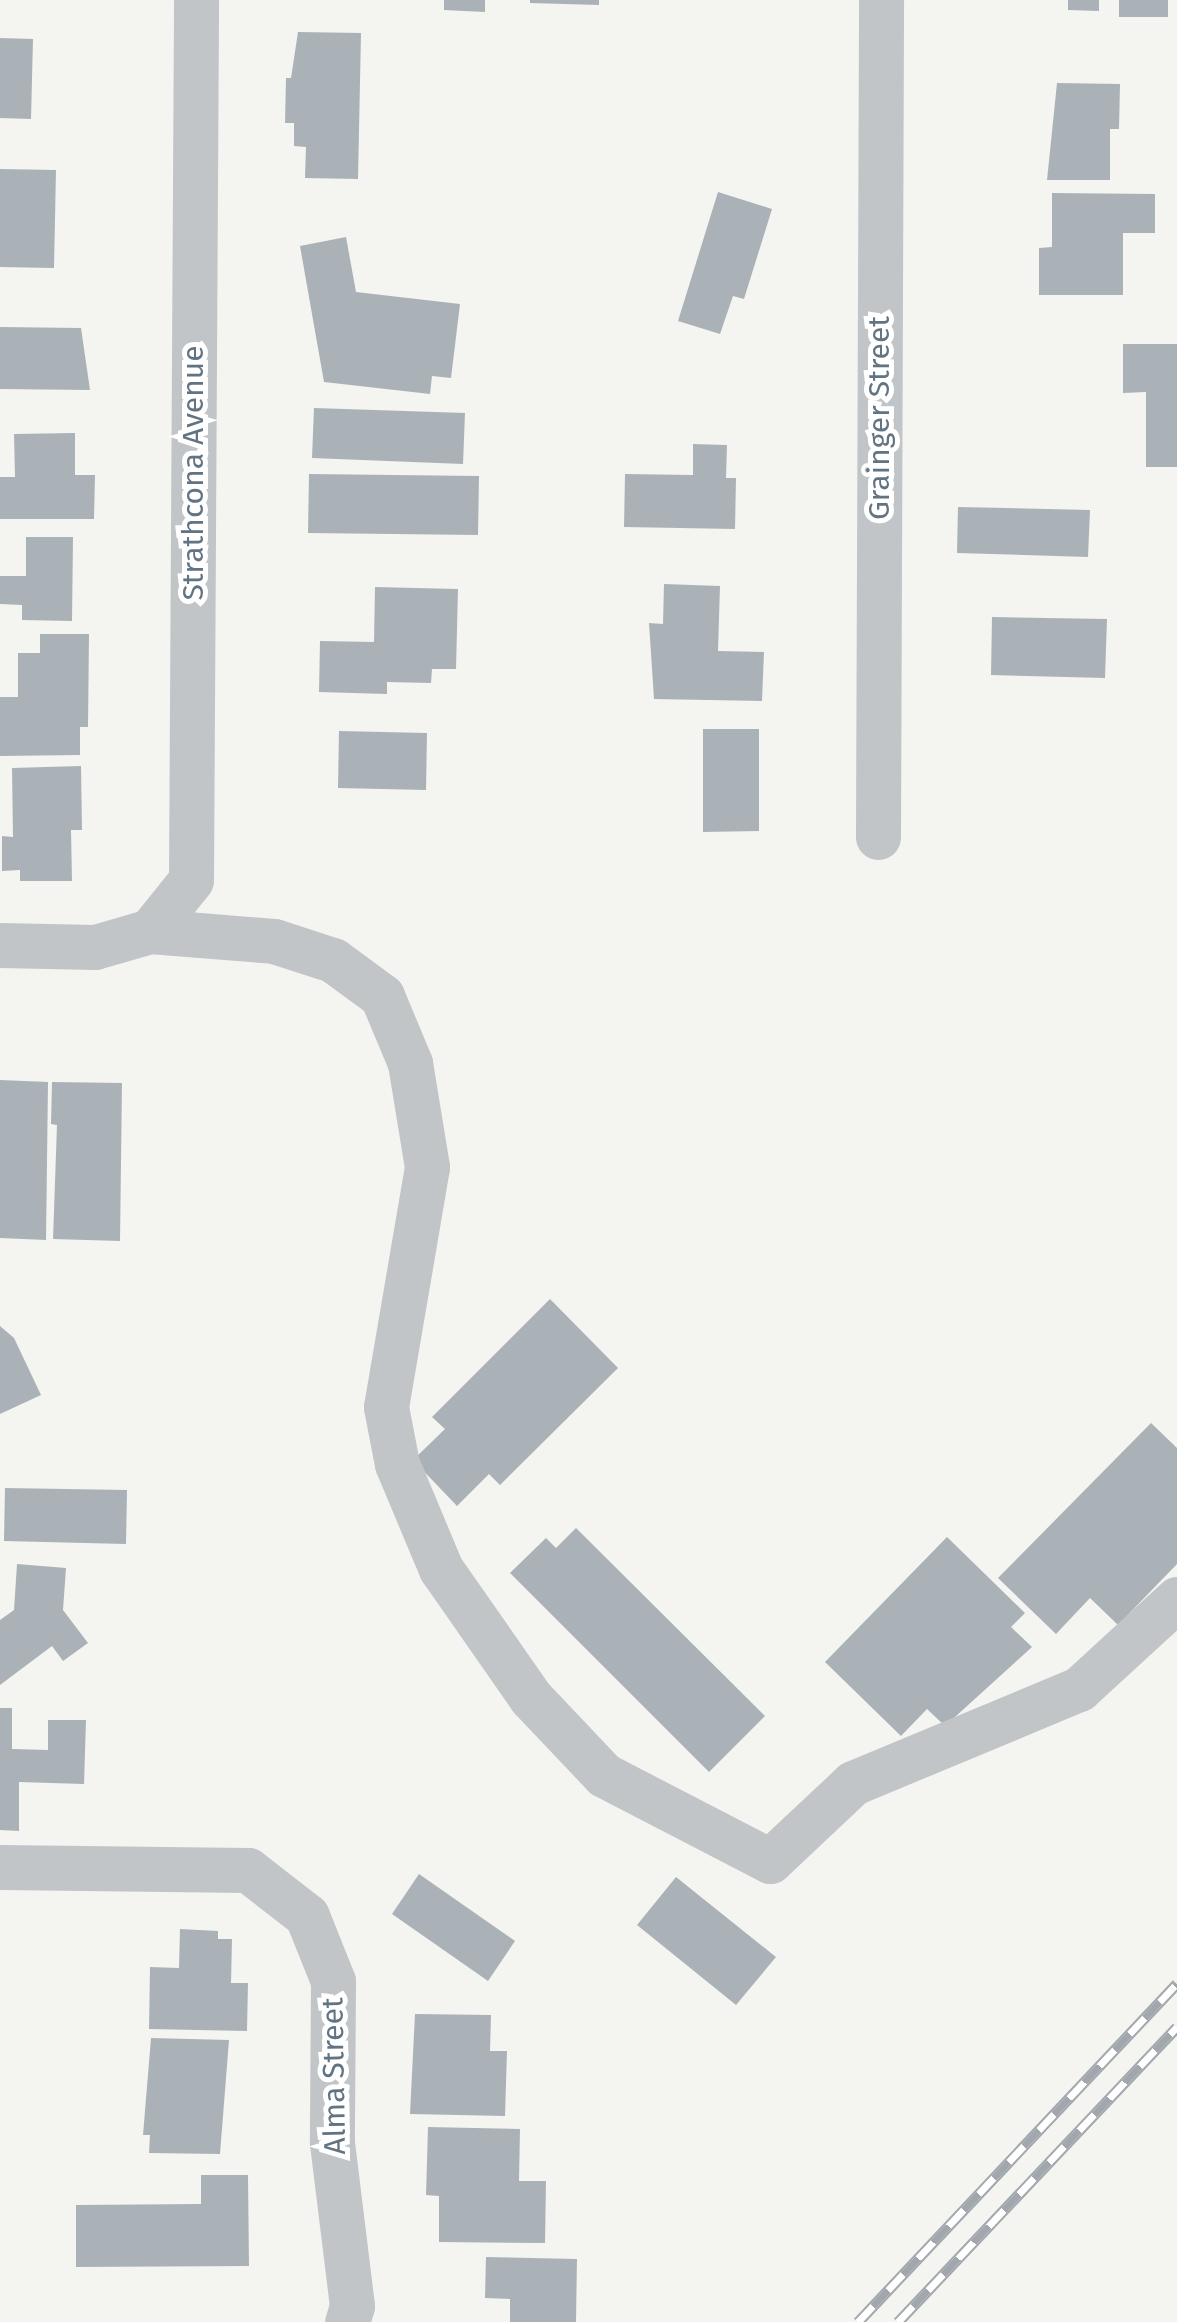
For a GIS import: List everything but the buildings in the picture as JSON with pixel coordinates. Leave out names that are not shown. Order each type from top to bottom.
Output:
[{"type":"street","name":"Strathcona Avenue","points":[[150,930],[191,880],[196,0]]},
{"type":"street","name":"Grainger Street","points":[[878,837],[881,0]]},
{"type":"street","points":[[0,944],[95,946],[150,930],[274,941],[333,960],[382,996],[410,1063],[427,1167],[386,1406],[397,1464],[441,1569],[531,1698],[604,1775],[770,1862],[854,1784],[1080,1689],[1177,1599]]},
{"type":"street","name":"Alma Street","points":[[0,1866],[248,1870],[307,1916],[333,1981],[332,2143],[352,2306],[347,2322]]},
{"type":"railway","points":[[858,2322],[1177,1983]]},
{"type":"railway","points":[[898,2322],[1177,2027]]}]
